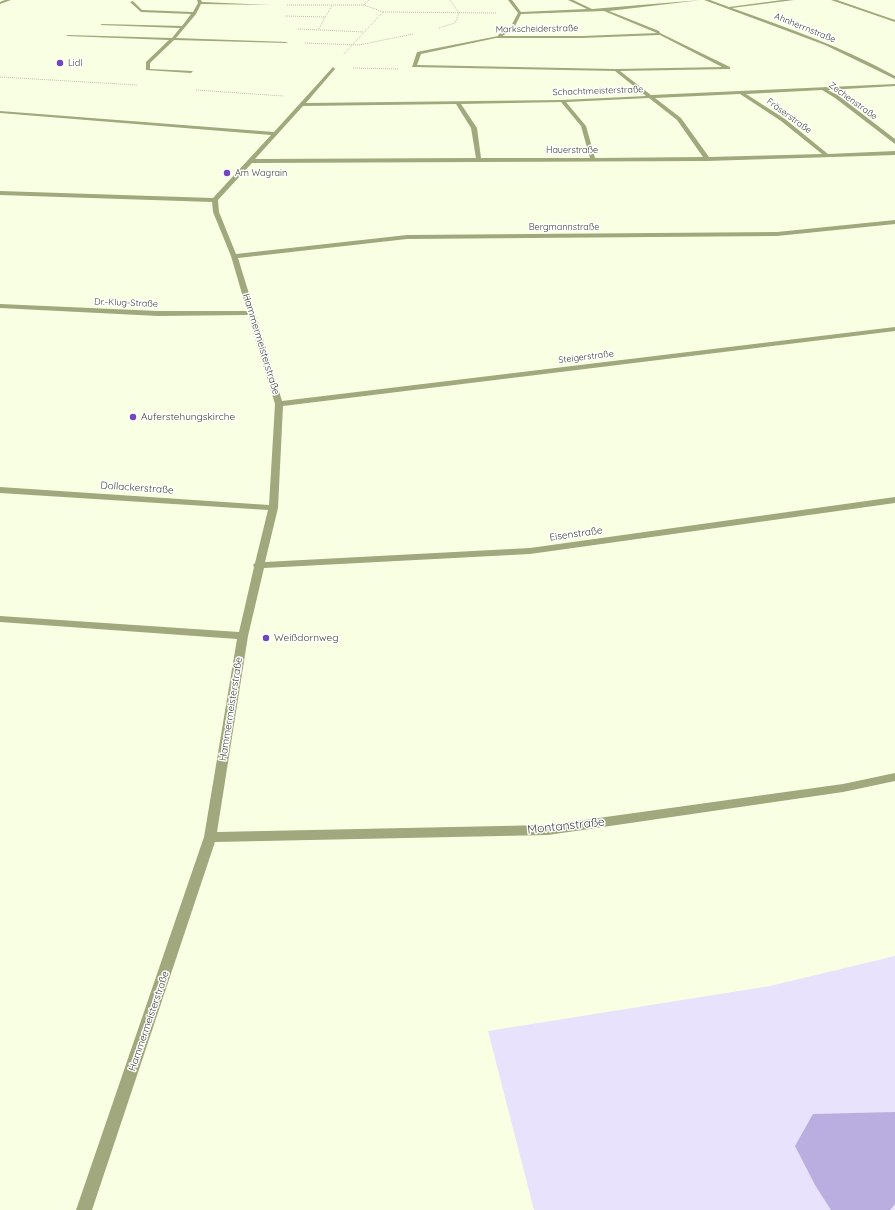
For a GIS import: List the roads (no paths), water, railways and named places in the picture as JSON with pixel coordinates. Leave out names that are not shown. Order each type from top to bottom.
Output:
[{"type":"street","points":[[0,3],[9,0]]},
{"type":"street","points":[[510,0],[520,13]]},
{"type":"street","points":[[570,0],[593,11]]},
{"type":"street","points":[[520,13],[593,11],[700,0]]},
{"type":"street","name":"Ahnherrnstraße","points":[[706,0],[806,35],[882,70],[895,78]]},
{"type":"street","points":[[727,8],[792,0]]},
{"type":"street","points":[[833,0],[895,21]]},
{"type":"street","points":[[132,2],[141,11],[195,13]]},
{"type":"street","points":[[191,72],[148,70],[148,63],[174,38],[195,13],[200,2],[269,5]]},
{"type":"street","points":[[604,10],[662,34]]},
{"type":"street","points":[[496,37],[512,29],[520,13]]},
{"type":"street","points":[[102,25],[184,26]]},
{"type":"street","name":"Markscheiderstraße","points":[[662,34],[728,68],[616,70],[414,66],[419,54],[496,37],[582,37],[662,34]]},
{"type":"street","points":[[68,36],[286,42]]},
{"type":"street","points":[[0,193],[215,200],[249,160],[308,98],[333,68]]},
{"type":"street","points":[[616,70],[679,119],[707,159]]},
{"type":"street","name":"Schachtmeisterstraße","points":[[301,105],[562,101],[895,85]]},
{"type":"street","name":"Zechenstraße","points":[[822,88],[837,97],[895,142]]},
{"type":"street","name":"Fräserstraße","points":[[740,92],[783,120],[827,155]]},
{"type":"street","points":[[562,101],[583,126],[593,159]]},
{"type":"street","points":[[457,102],[474,128],[479,160]]},
{"type":"street","points":[[0,112],[275,134]]},
{"type":"street","name":"Hauerstraße","points":[[249,160],[707,159],[895,153]]},
{"type":"street","name":"Hammermeisterstraße","points":[[84,1210],[210,837],[243,636],[258,565],[273,508],[279,404],[234,256],[216,212],[215,200]]},
{"type":"street","name":"Bergmannstraße","points":[[234,256],[407,237],[777,234],[895,222]]},
{"type":"street","name":"Dr.-Klug-Straße","points":[[0,306],[131,313],[206,315],[252,312]]},
{"type":"street","name":"Steigerstraße","points":[[279,404],[895,329]]},
{"type":"street","name":"Dollackerstraße","points":[[0,490],[273,508]]},
{"type":"street","name":"Eisenstraße","points":[[258,565],[530,552],[895,500]]},
{"type":"street","points":[[0,619],[243,636]]},
{"type":"street","name":"Montanstraße","points":[[210,837],[548,830],[835,789],[895,777]]},
{"type":"place","name":"Lidl","points":[[60,63]]},
{"type":"place","name":"Am Wagrain","points":[[227,173]]},
{"type":"place","name":"Auferstehungskirche","points":[[133,417]]},
{"type":"place","name":"Weißdornweg","points":[[266,638]]}]
